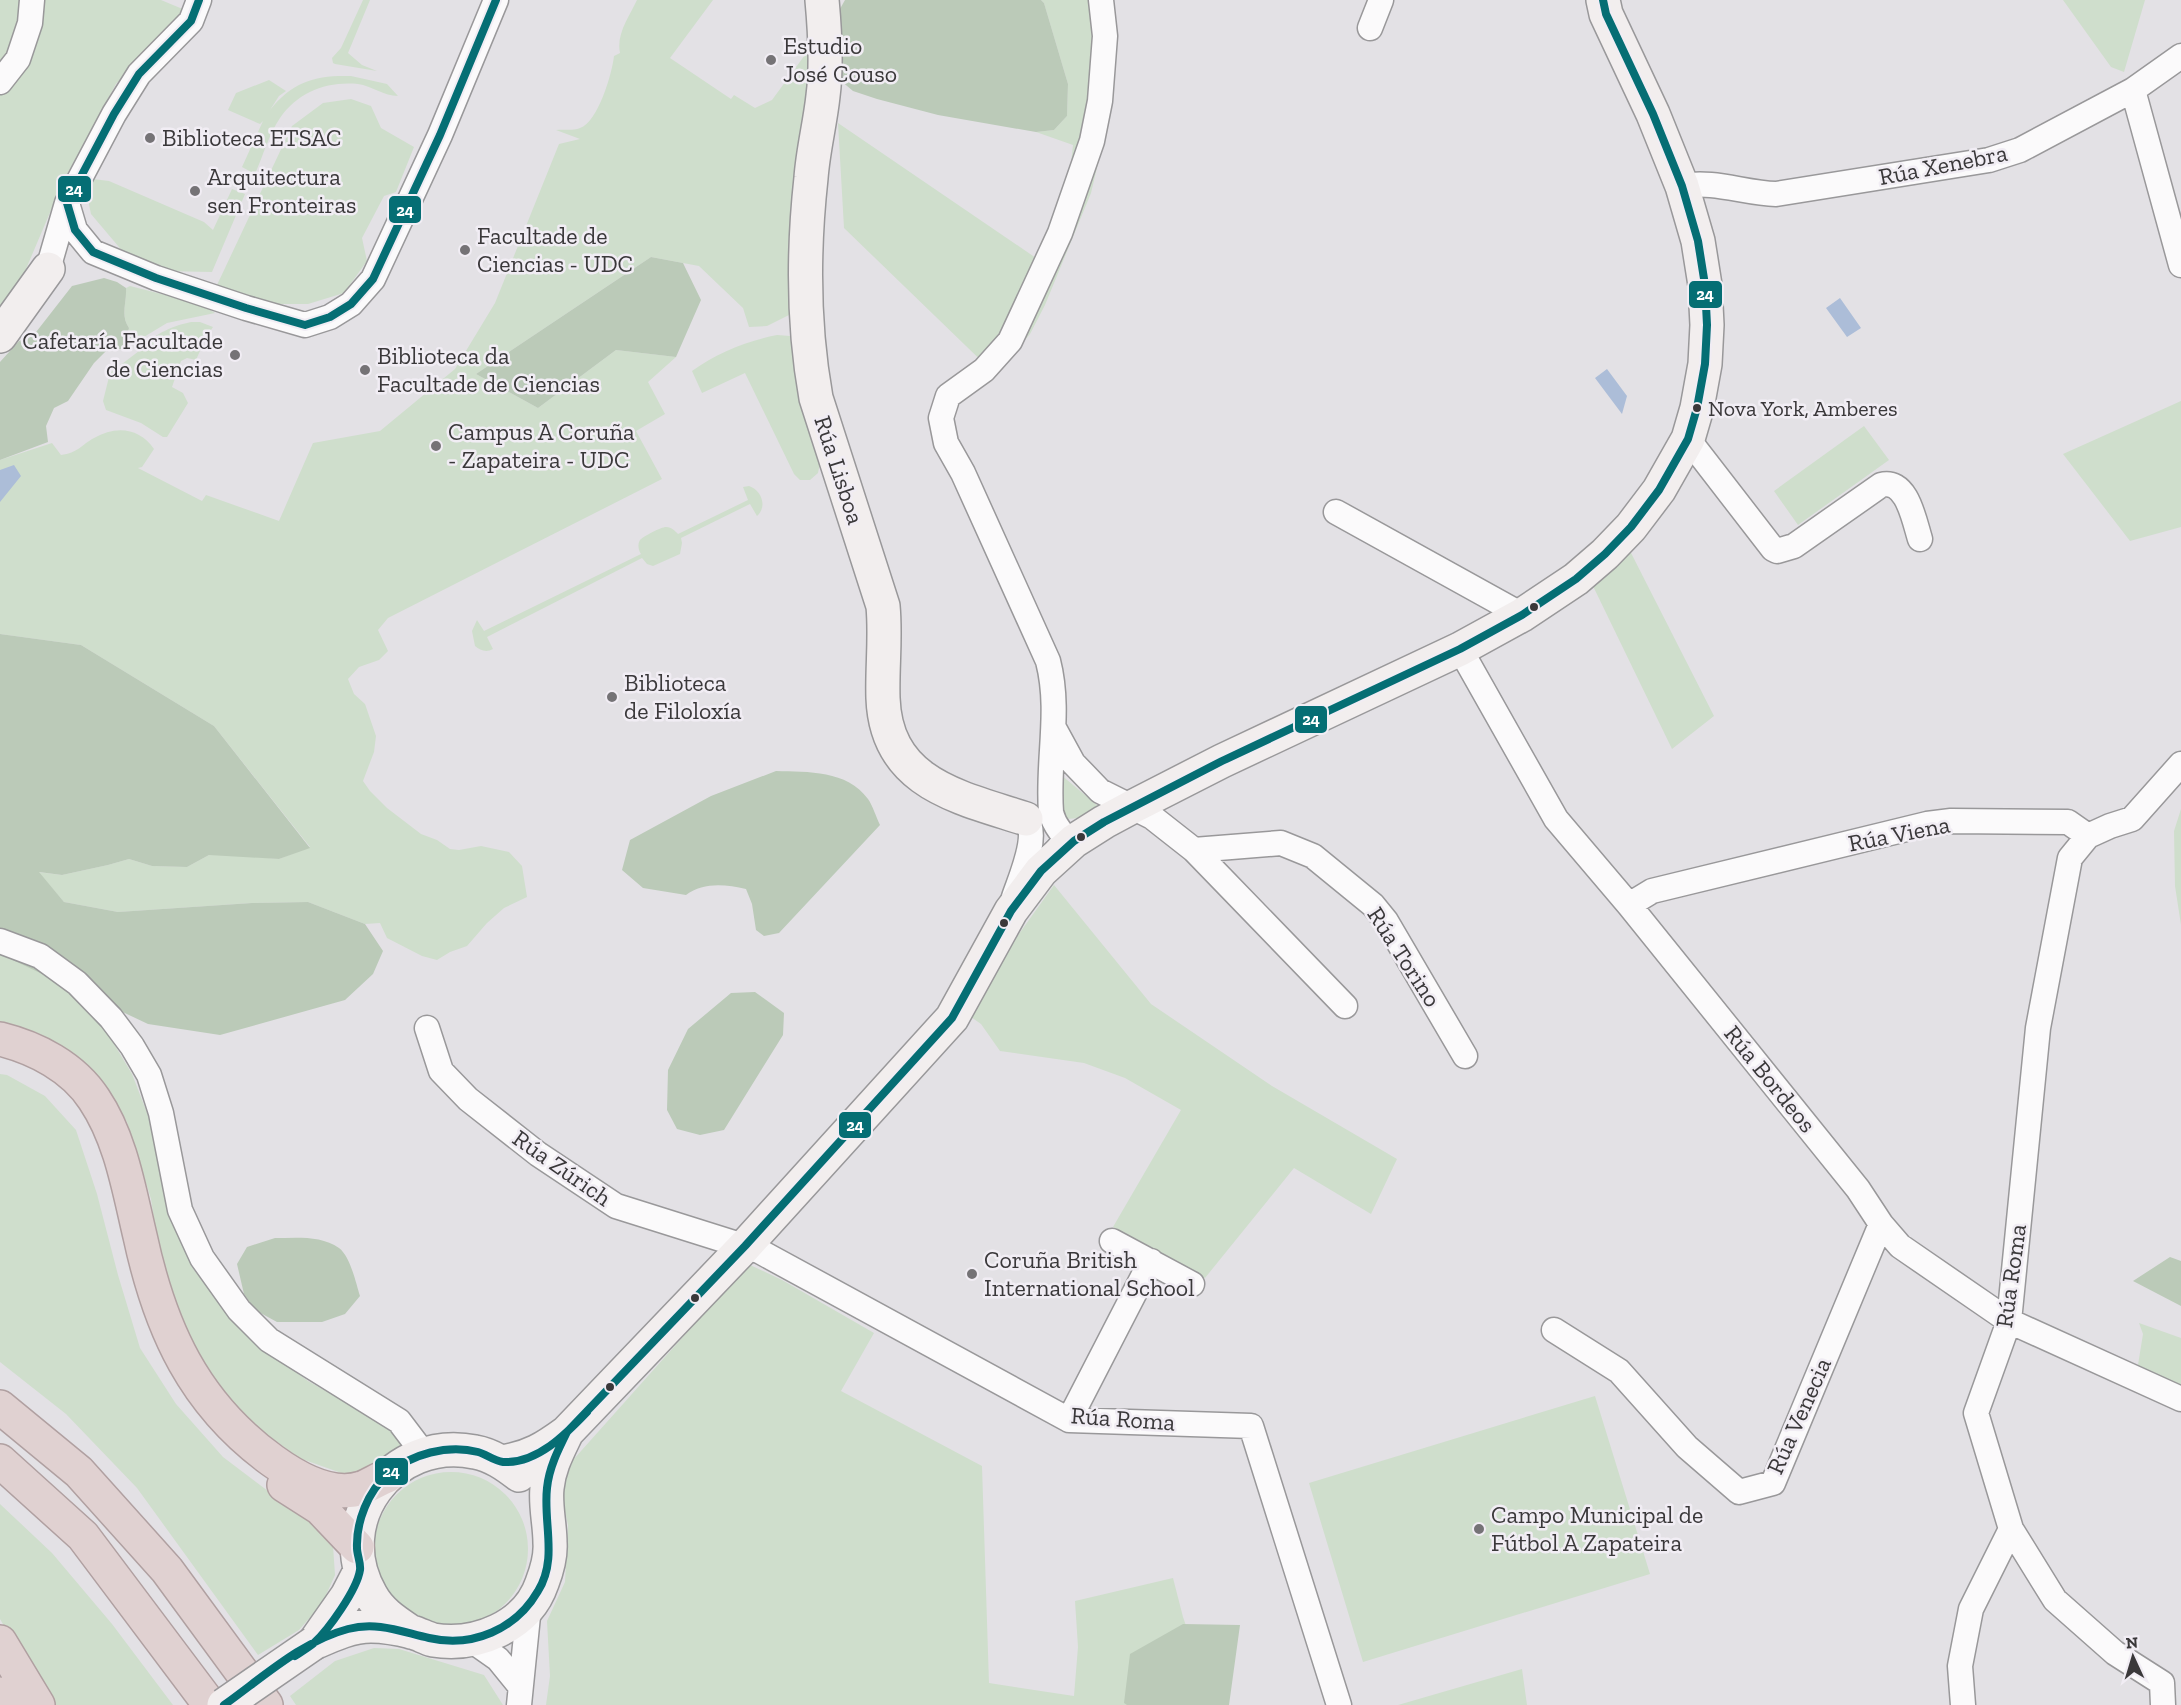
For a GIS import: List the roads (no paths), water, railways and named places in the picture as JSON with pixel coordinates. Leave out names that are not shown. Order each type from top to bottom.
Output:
[{"type":"highway","points":[[0,1039],[18,1043],[51,1059],[75,1076],[94,1098],[109,1125],[119,1152],[152,1288],[171,1339],[198,1387],[231,1425],[259,1451],[287,1471],[312,1484],[337,1490],[361,1488],[387,1476]]},
{"type":"highway","points":[[0,1054],[43,1072],[67,1089],[97,1135],[146,1315],[179,1386],[226,1440],[259,1469],[320,1508],[358,1559]]},
{"type":"highway","points":[[0,1381],[82,1452],[146,1530],[167,1570]]},
{"type":"highway","points":[[0,1407],[79,1472],[167,1570],[266,1705]]},
{"type":"highway","points":[[0,1461],[83,1536],[210,1705]]},
{"type":"highway","points":[[0,1642],[38,1705]]},
{"type":"highway","points":[[0,1694],[3,1705]]},
{"type":"main road","name":"Rúa Lisboa","points":[[822,0],[825,25],[824,75],[823,96],[814,141],[808,215],[807,330],[816,398],[883,606],[885,720],[895,748],[903,760],[923,778],[961,797],[1026,819]]},
{"type":"main road","points":[[501,1462],[521,1459],[541,1450],[567,1432],[745,1246],[952,1018],[1011,911],[1041,871],[1074,841],[1104,822],[1222,761],[1460,649],[1522,615],[1576,579],[1631,527],[1659,490],[1688,439],[1697,408],[1705,364],[1707,325],[1705,285],[1698,241],[1682,186],[1653,114],[1606,14],[1603,0]]},
{"type":"main road","points":[[0,336],[48,269]]},
{"type":"main road","points":[[224,1705],[314,1643],[347,1629],[371,1626],[411,1632],[441,1641],[471,1640],[493,1634],[513,1622],[529,1606],[541,1587],[548,1565],[550,1542],[547,1489],[552,1461],[567,1432]]},
{"type":"main road","points":[[314,1643],[347,1596],[358,1559],[360,1520],[370,1496],[387,1476],[404,1462],[424,1454],[450,1449],[477,1452],[501,1462],[522,1477],[537,1497],[547,1520]]},
{"type":"main road","points":[[358,1559],[371,1596],[388,1617],[411,1632]]},
{"type":"street","points":[[0,82],[18,59],[30,23],[32,0]]},
{"type":"street","points":[[73,194],[75,230],[93,252],[156,278],[246,308],[305,324],[330,317],[351,304],[373,279],[440,135],[496,0]]},
{"type":"street","points":[[1041,871],[1045,862],[1063,843],[1064,837],[1052,817],[1050,801],[1054,697],[1048,661],[963,473],[946,443],[941,417],[948,396],[984,370],[1010,341],[1060,233],[1092,141],[1100,100],[1105,36],[1101,0]]},
{"type":"street","points":[[1370,27],[1381,0]]},
{"type":"street","points":[[48,269],[73,194],[114,114],[139,74],[195,11]]},
{"type":"street","name":"Rúa Xenebra","points":[[1682,186],[1708,183],[1755,194],[1776,194],[1989,160],[2020,150],[2133,90],[2181,56]]},
{"type":"street","points":[[2133,90],[2181,264]]},
{"type":"street","points":[[73,194],[82,220],[118,262]]},
{"type":"street","points":[[48,269],[73,256],[93,252]]},
{"type":"street","points":[[1688,439],[1773,549],[1777,551],[1794,546],[1881,485],[1890,483],[1897,486],[1910,507],[1920,539]]},
{"type":"street","points":[[1336,512],[1522,615]]},
{"type":"street","name":"Rúa Bordeos","points":[[1460,649],[1556,819],[1629,904],[1858,1189],[1881,1224],[1900,1246],[2009,1321],[2181,1399]]},
{"type":"street","points":[[1054,730],[1073,763],[1085,777],[1106,795],[1152,817],[1194,850],[1345,1006]]},
{"type":"street","points":[[2088,836],[2132,819],[2181,764]]},
{"type":"street","points":[[1011,911],[1030,845],[1030,827],[1026,819]]},
{"type":"street","name":"Rúa Lisboa","points":[[1026,819],[1059,830]]},
{"type":"street","name":"Rúa Viena","points":[[1629,904],[1652,891],[1927,824],[1951,821],[2068,822],[2088,836]]},
{"type":"street","name":"Rúa Roma","points":[[2088,836],[2070,858],[2038,1028],[2009,1321],[1976,1413],[2011,1529],[2055,1600],[2115,1653],[2162,1683],[2163,1705]]},
{"type":"street","name":"Rúa Torino","points":[[1194,850],[1281,843],[1313,856],[1372,905],[1386,921],[1465,1056]]},
{"type":"street","points":[[0,940],[40,956],[77,983],[111,1018],[132,1046],[149,1075],[160,1113],[180,1210],[202,1257],[239,1310],[269,1340],[399,1421],[424,1454]]},
{"type":"street","name":"Rúa Zúrich","points":[[428,1028],[441,1071],[468,1099],[538,1154],[616,1206],[745,1246]]},
{"type":"street","name":"Rúa Venecia","points":[[1554,1330],[1619,1371],[1687,1447],[1739,1492],[1773,1483],[1881,1224]]},
{"type":"street","points":[[1112,1241],[1192,1284]]},
{"type":"street","name":"Rúa Roma","points":[[745,1246],[767,1255],[1069,1420],[1251,1426],[1339,1705]]},
{"type":"street","points":[[1069,1420],[1150,1261]]},
{"type":"street","points":[[1963,1705],[1960,1666],[1971,1609],[2011,1529]]},
{"type":"street","points":[[519,1696],[529,1606]]},
{"type":"street","points":[[471,1640],[498,1659],[519,1696]]},
{"type":"water","points":[[1840,298],[1861,328],[1847,337],[1826,308]]},
{"type":"water","points":[[1607,369],[1627,396],[1622,414],[1595,378]]},
{"type":"water","points":[[14,465],[21,476],[0,502],[0,470]]},
{"type":"place","name":"Estudio José Couso","points":[[771,60]]},
{"type":"place","name":"Biblioteca ETSAC","points":[[150,138]]},
{"type":"place","name":"Arquitectura sen Fronteiras","points":[[195,191]]},
{"type":"place","name":"Facultade de Ciencias - UDC","points":[[465,250]]},
{"type":"place","name":"Cafetaría Facultade de Ciencias","points":[[235,355]]},
{"type":"place","name":"Biblioteca da Facultade de Ciencias","points":[[365,370]]},
{"type":"place","name":"Nova York, Amberes","points":[[1697,408]]},
{"type":"place","name":"Campus A Coruña - Zapateira - UDC","points":[[436,446]]},
{"type":"place","name":"Biblioteca de Filoloxía","points":[[612,697]]},
{"type":"place","name":"Coruña British International School","points":[[972,1274]]},
{"type":"place","name":"Campo Municipal de Fútbol A Zapateira","points":[[1479,1529]]}]
